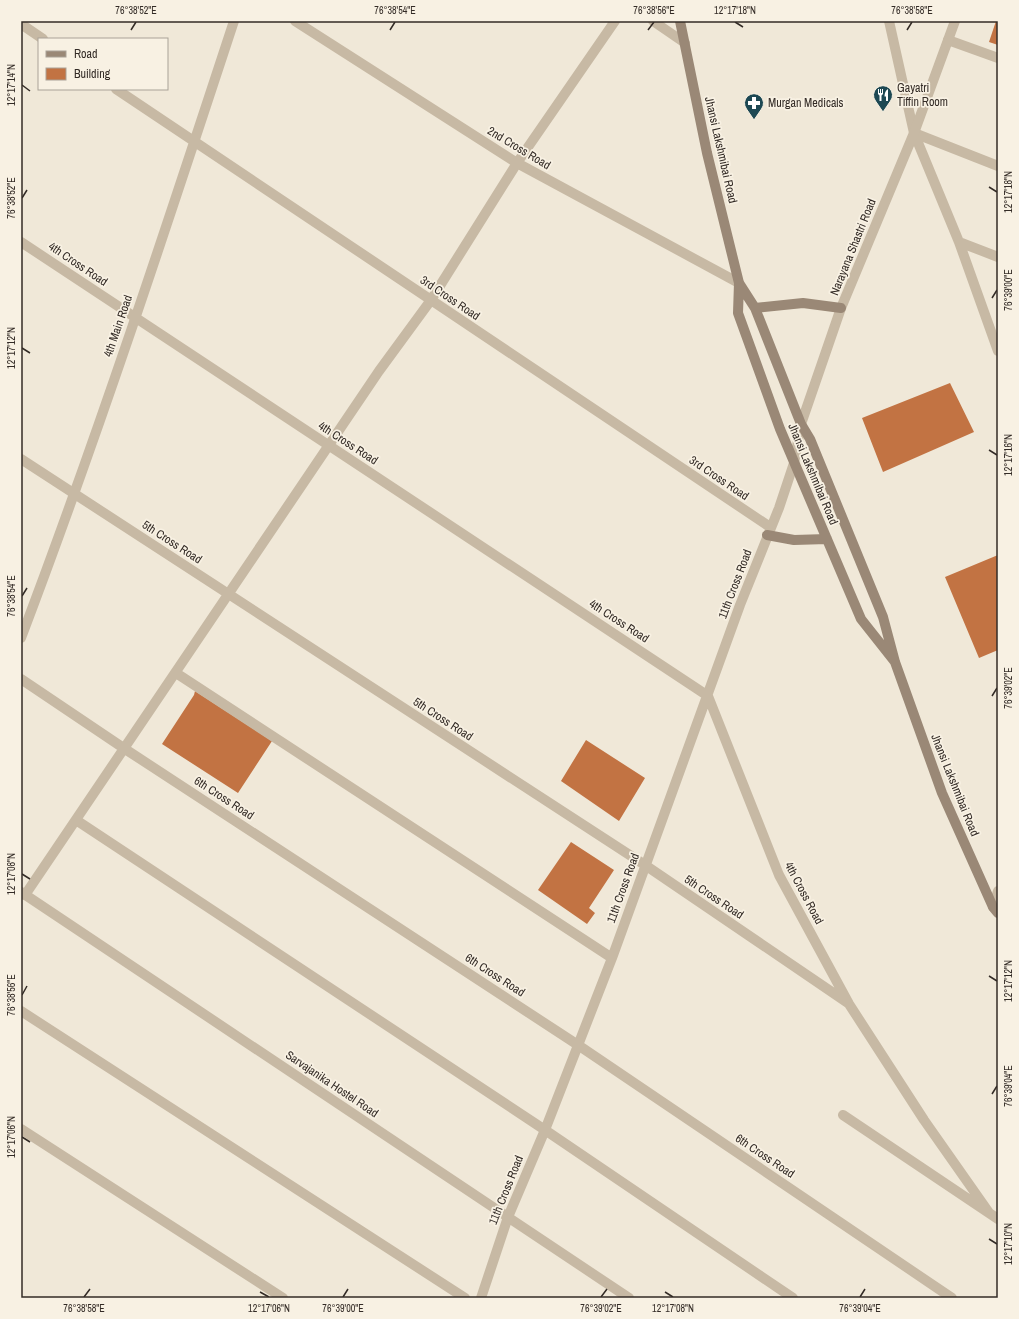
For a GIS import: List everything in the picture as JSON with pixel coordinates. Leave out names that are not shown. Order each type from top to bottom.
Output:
[{"type":"main road","name":"Jhansi Lakshmibai Road","points":[[680,21],[706,154],[739,283],[738,313],[775,416],[861,619],[896,662]]},
{"type":"main road","name":"Jhansi Lakshmibai Road","points":[[739,283],[755,308],[800,424],[810,439],[883,617],[896,662],[942,793],[995,910]]},
{"type":"main road","points":[[755,308],[803,303],[842,308]]},
{"type":"main road","points":[[769,531],[794,540],[827,539]]},
{"type":"street","name":"4th Main Road","points":[[21,638],[74,493],[135,318],[234,21]]},
{"type":"street","name":"2nd Cross Road","points":[[295,21],[517,164],[739,283]]},
{"type":"street","points":[[23,893],[76,820],[329,446],[431,300],[517,164],[615,21]]},
{"type":"street","points":[[653,21],[684,43]]},
{"type":"street","points":[[889,21],[914,133],[959,242],[998,351]]},
{"type":"street","name":"Narayana Shastri Road","points":[[786,486],[794,462],[800,424],[842,308],[914,133],[955,21]]},
{"type":"street","points":[[21,24],[41,38]]},
{"type":"street","points":[[948,40],[998,58]]},
{"type":"street","name":"3rd Cross Road","points":[[117,90],[194,143],[431,300],[769,531]]},
{"type":"street","points":[[914,133],[998,166]]},
{"type":"street","name":"4th Cross Road","points":[[21,242],[708,696],[778,875],[849,1004],[924,1120],[994,1216]]},
{"type":"street","points":[[959,242],[998,257]]},
{"type":"street","name":"5th Cross Road","points":[[21,459],[645,865],[849,1004]]},
{"type":"street","name":"11th Cross Road","points":[[481,1298],[508,1217],[545,1130],[612,958],[645,865],[786,486]]},
{"type":"street","points":[[176,673],[612,958]]},
{"type":"street","name":"6th Cross Road","points":[[21,679],[124,749],[578,1045],[952,1298]]},
{"type":"street","points":[[76,820],[545,1130],[793,1298]]},
{"type":"street","points":[[995,910],[998,891]]},
{"type":"street","name":"Sarvajanika Hostel Road","points":[[23,893],[629,1298]]},
{"type":"street","points":[[21,1010],[465,1298]]},
{"type":"street","points":[[843,1115],[994,1216]]},
{"type":"street","points":[[21,1129],[283,1298]]},
{"type":"building","points":[[996,21],[998,21],[998,45],[989,42]]},
{"type":"building","points":[[950,383],[974,432],[883,472],[862,418]]},
{"type":"building","points":[[998,555],[998,650],[979,658],[945,577]]},
{"type":"building","points":[[195,691],[272,741],[238,793],[162,744],[194,695]]},
{"type":"building","points":[[586,740],[645,778],[619,821],[561,781]]},
{"type":"building","points":[[571,842],[614,870],[589,908],[595,913],[587,924],[538,890]]},
{"type":"place","name":"Gayatri Tiffin Room","points":[[883,112]]},
{"type":"place","name":"Murgan Medicals","points":[[754,120]]}]
